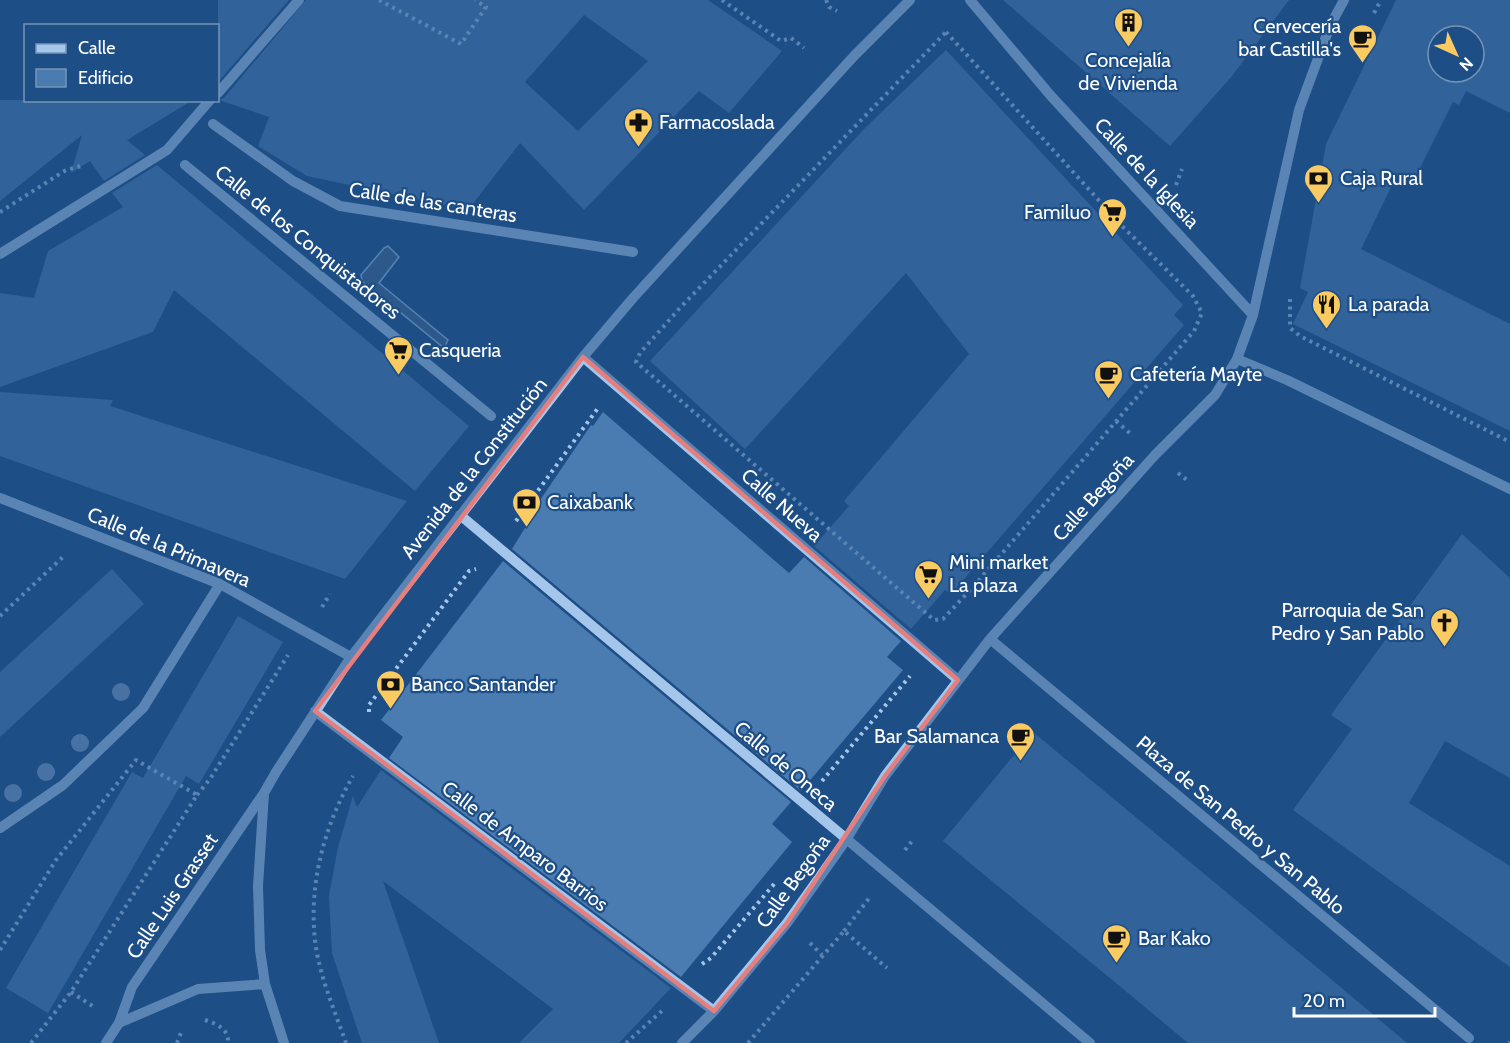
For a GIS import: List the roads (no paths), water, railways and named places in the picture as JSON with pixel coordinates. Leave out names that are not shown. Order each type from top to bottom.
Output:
[{"type":"street","points":[[219,92],[299,0]]},
{"type":"street","name":"Avenida de la Constitución","points":[[284,1043],[265,984],[260,950],[258,886],[264,793],[351,657],[583,357],[633,298],[838,74],[910,0]]},
{"type":"street","name":"Calle de la Iglesia","points":[[970,0],[1051,96],[1253,315]]},
{"type":"street","name":"Calle Begoña","points":[[682,1043],[714,1011],[787,923],[846,840],[885,776],[990,639],[1155,455],[1215,395],[1237,359],[1253,315],[1299,110],[1330,26],[1344,0]]},
{"type":"street","points":[[0,254],[167,150],[208,102]]},
{"type":"street","name":"Calle de las canteras","points":[[213,124],[294,181],[340,206],[633,252]]},
{"type":"street","name":"Calle de los Conquistadores","points":[[185,165],[491,416]]},
{"type":"street","name":"Calle Nueva","points":[[583,357],[958,680]]},
{"type":"street","points":[[1237,359],[1287,380],[1510,489]]},
{"type":"street","name":"Calle de la Primavera","points":[[0,498],[220,584],[351,657]]},
{"type":"street","name":"Calle de Oneca","points":[[460,515],[1090,1043]]},
{"type":"street","points":[[0,828],[63,785],[143,708],[220,584]]},
{"type":"street","name":"Plaza de San Pedro y San Pablo","points":[[990,639],[1468,1038]]},
{"type":"street","name":"Calle de Amparo Barrios","points":[[315,711],[714,1011]]},
{"type":"street","name":"Calle Luis Grasset","points":[[106,1043],[119,1023],[132,987],[264,793]]},
{"type":"street","points":[[119,1023],[198,989],[265,984]]},
{"type":"water","points":[[388,246],[399,257],[379,283],[448,340],[444,348],[362,281],[361,275]]},
{"type":"place","name":"Concejalía de Vivienda","points":[[1128,48]]},
{"type":"place","name":"Cervecería bar Castilla's","points":[[1362,64]]},
{"type":"place","name":"Farmacoslada","points":[[638,148]]},
{"type":"place","name":"Caja Rural","points":[[1319,204]]},
{"type":"place","name":"Familuo","points":[[1112,238]]},
{"type":"place","name":"La parada","points":[[1327,330]]},
{"type":"place","name":"Casqueria","points":[[398,376]]},
{"type":"place","name":"Cafetería Mayte","points":[[1109,400]]},
{"type":"place","name":"Caixabank","points":[[526,528]]},
{"type":"place","name":"Mini market La plaza","points":[[928,600]]},
{"type":"place","name":"Parroquia de San Pedro y San Pablo","points":[[1445,648]]},
{"type":"place","name":"Banco Santander","points":[[390,710]]},
{"type":"place","name":"Bar Salamanca","points":[[1020,762]]},
{"type":"place","name":"Bar Kako","points":[[1117,964]]}]
